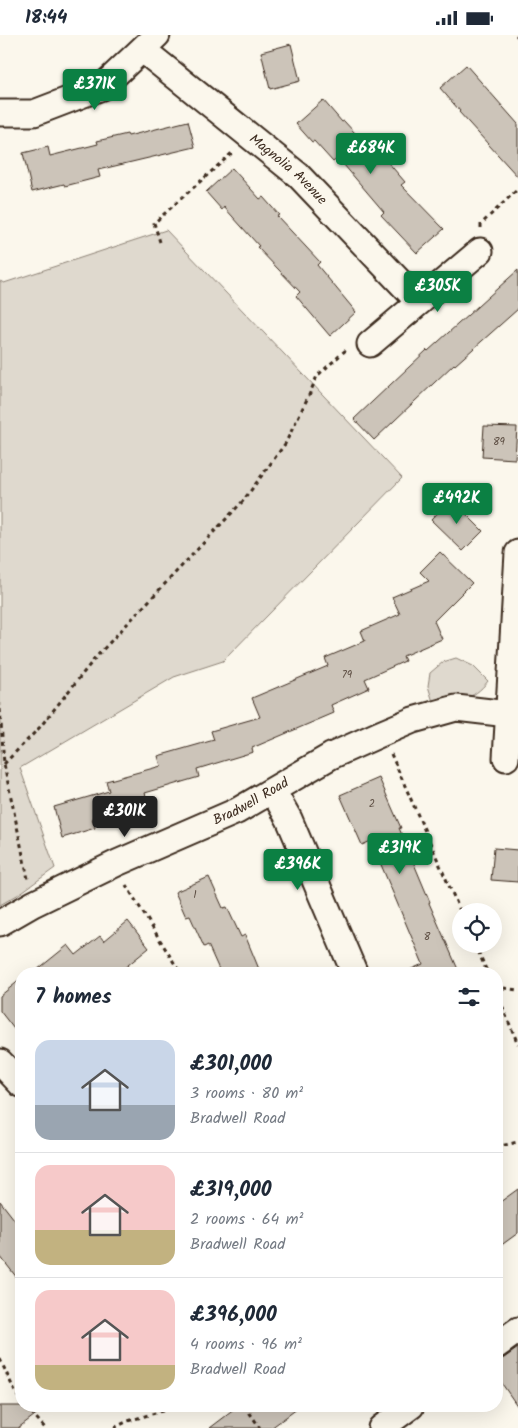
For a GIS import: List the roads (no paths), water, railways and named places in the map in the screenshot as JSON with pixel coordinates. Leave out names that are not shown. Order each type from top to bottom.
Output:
[{"type":"street","points":[[0,113],[34,113],[102,87],[150,42]]},
{"type":"street","name":"Magnolia Avenue","points":[[150,42],[251,136],[298,175],[419,303]]},
{"type":"street","points":[[370,344],[480,251]]},
{"type":"street","points":[[506,758],[518,553]]},
{"type":"street","name":"Bradwell Road","points":[[0,923],[33,904],[117,863],[237,811],[331,756],[413,720],[456,708],[508,714]]},
{"type":"street","points":[[273,791],[288,819],[352,967]]},
{"type":"street","points":[[0,1062],[15,1078]]},
{"type":"street","points":[[503,1341],[518,1330]]},
{"type":"street","points":[[381,1428],[403,1412]]}]
